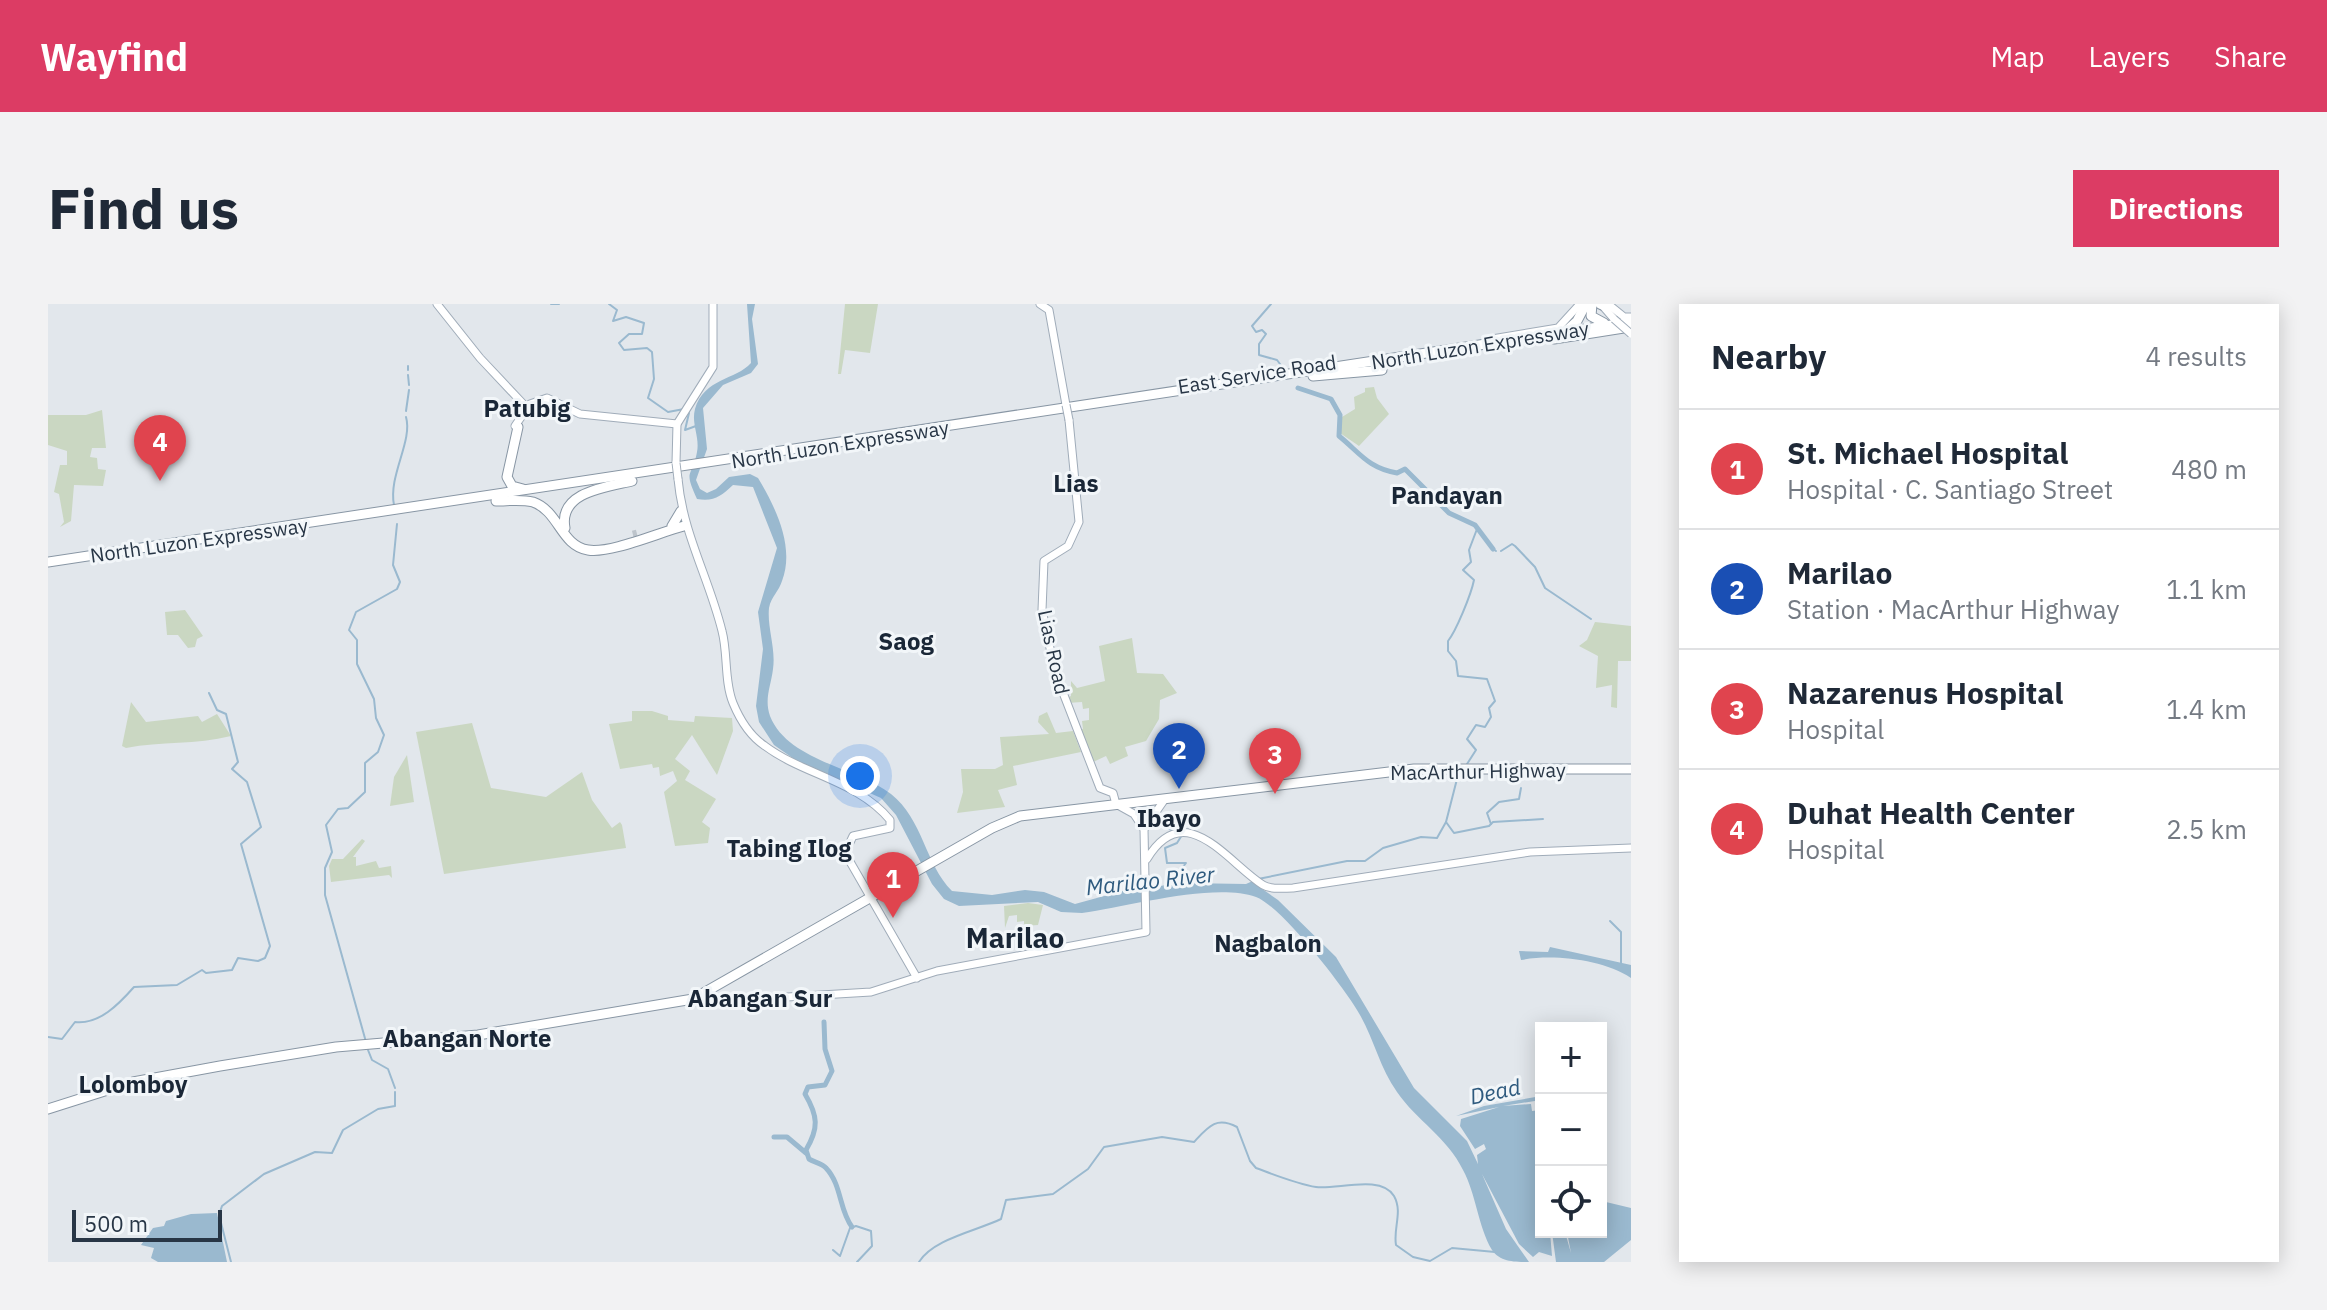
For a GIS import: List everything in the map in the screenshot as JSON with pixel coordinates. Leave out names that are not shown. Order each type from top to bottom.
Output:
[{"type":"highway","points":[[1599,304],[1590,314],[1596,321],[1615,320]]},
{"type":"highway","points":[[1564,331],[1599,304]]},
{"type":"highway","name":"North Luzon Expressway","points":[[707,467],[1422,354],[1615,320],[1631,326]]},
{"type":"highway","name":"North Luzon Expressway","points":[[48,565],[1631,326]]},
{"type":"highway","points":[[1328,364],[1422,354]]},
{"type":"highway","points":[[1313,376],[1378,371]]},
{"type":"highway","points":[[1004,412],[1033,414]]},
{"type":"highway","points":[[476,498],[501,487],[516,426]]},
{"type":"highway","points":[[516,426],[508,480],[515,488],[538,489]]},
{"type":"highway","points":[[873,439],[892,428]]},
{"type":"highway","name":"North Luzon Expressway","points":[[48,565],[632,481],[679,471]]},
{"type":"highway","points":[[632,481],[575,499],[566,509],[564,521],[570,538],[588,547],[684,524]]},
{"type":"highway","points":[[496,501],[537,504],[556,518],[573,543],[589,551],[684,524]]},
{"type":"highway","points":[[672,526],[681,511]]},
{"type":"highway","name":"MacArthur Highway","points":[[48,1110],[133,1082],[220,1066],[336,1047],[470,1036],[694,1000],[1016,817],[1414,769],[1631,769]]},
{"type":"main road","points":[[437,304],[480,358],[528,407]]},
{"type":"main road","points":[[674,434],[681,414],[713,367],[713,304]]},
{"type":"main road","name":"Lias Road","points":[[1040,304],[1049,310],[1069,420],[1079,522],[1068,546],[1044,561],[1042,610],[1059,686],[1081,746],[1100,788],[1113,793],[1116,804]]},
{"type":"main road","name":"East Service Road","points":[[1066,405],[1556,329],[1580,304]]},
{"type":"main road","points":[[1599,304],[1615,320]]},
{"type":"main road","points":[[1599,304],[1624,317],[1631,326]]},
{"type":"main road","points":[[516,426],[528,407],[547,398],[580,414],[666,422],[673,426],[681,511],[720,624],[730,694],[753,737],[790,763],[869,799],[890,820],[890,828],[853,836],[846,847],[848,860],[917,978]]},
{"type":"main road","points":[[666,422],[681,414]]},
{"type":"main road","points":[[1144,829],[1165,799]]},
{"type":"main road","points":[[694,1000],[871,992],[917,978],[1068,944],[1145,933],[1148,903],[1144,829],[1134,814],[1116,804]]},
{"type":"main road","points":[[1146,861],[1164,840],[1175,834],[1194,834],[1206,839],[1270,888],[1293,888],[1396,870],[1548,850],[1631,848]]},
{"type":"green space","points":[[845,304],[878,304],[870,353],[845,350],[841,374],[838,374]]},
{"type":"green space","points":[[1374,387],[1377,398],[1389,414],[1359,446],[1340,433],[1342,417],[1355,409],[1354,397],[1365,392],[1365,388]]},
{"type":"green space","points":[[102,410],[106,448],[92,448],[90,457],[97,458],[98,469],[106,470],[103,486],[74,485],[71,521],[60,527],[64,522],[59,494],[54,492],[60,465],[67,465],[67,451],[48,445],[48,415],[86,415]]},
{"type":"green space","points":[[185,610],[203,636],[197,639],[195,647],[188,648],[178,635],[167,635],[165,612]]},
{"type":"green space","points":[[1595,622],[1631,626],[1631,661],[1618,661],[1617,708],[1611,707],[1612,685],[1596,688],[1598,656],[1579,646],[1587,640]]},
{"type":"green space","points":[[1132,638],[1137,673],[1163,674],[1177,693],[1160,700],[1159,719],[1146,741],[1125,747],[1128,756],[1110,764],[1106,756],[1091,763],[1077,730],[1083,729],[1082,721],[1089,720],[1089,708],[1083,709],[1082,702],[1067,703],[1065,699],[1071,696],[1071,681],[1077,688],[1105,681],[1099,646]]},
{"type":"green space","points":[[131,702],[146,722],[198,716],[202,722],[217,714],[231,736],[126,748],[122,746]]},
{"type":"green space","points":[[632,711],[652,711],[668,716],[668,720],[694,722],[695,716],[732,718],[733,731],[717,775],[692,735],[675,759],[690,771],[685,780],[716,799],[702,822],[710,828],[708,843],[675,846],[664,792],[677,781],[673,771],[660,776],[659,767],[653,768],[652,764],[620,769],[609,724],[632,721]]},
{"type":"green space","points":[[1047,712],[1056,733],[1073,731],[1081,752],[1013,766],[1017,785],[998,790],[1005,807],[957,813],[963,792],[961,769],[995,769],[1003,765],[1000,737],[1049,734],[1038,722],[1039,716]]},
{"type":"green space","points":[[472,723],[491,788],[546,797],[582,772],[592,800],[612,828],[620,822],[622,825],[626,848],[444,874],[416,732]]},
{"type":"green space","points":[[407,755],[414,802],[390,806],[394,777]]},
{"type":"green space","points":[[362,839],[365,841],[353,857],[356,857],[356,866],[376,861],[379,868],[391,866],[392,878],[389,875],[331,882],[329,866],[332,859],[343,859]]},
{"type":"green space","points":[[1043,905],[1038,925],[1024,926],[1024,921],[1017,922],[1017,915],[1009,916],[1005,928],[1004,906]]},
{"type":"water","points":[[747,304],[755,304],[752,319],[758,364],[751,373],[723,385],[703,408],[707,449],[696,480],[700,489],[707,493],[729,477],[750,474],[758,478],[782,528],[785,568],[781,585],[770,604],[769,616],[774,661],[768,704],[770,716],[779,731],[807,753],[876,785],[902,804],[936,868],[952,891],[992,895],[1025,890],[1044,892],[1075,904],[1126,890],[1184,883],[1246,884],[1255,880],[1255,884],[1278,900],[1336,957],[1414,1088],[1467,1141],[1478,1164],[1477,1155],[1486,1149],[1484,1144],[1475,1149],[1460,1126],[1461,1119],[1499,1107],[1456,1116],[1484,1106],[1535,1097],[1535,1101],[1503,1106],[1531,1104],[1532,1111],[1535,1111],[1535,1238],[1550,1238],[1552,1256],[1539,1252],[1533,1257],[1519,1244],[1482,1174],[1506,1229],[1529,1262],[1504,1259],[1495,1254],[1483,1231],[1467,1179],[1456,1158],[1397,1092],[1363,1020],[1338,983],[1295,930],[1267,903],[1238,893],[1217,892],[1082,913],[1061,912],[1038,902],[959,906],[944,899],[932,884],[896,815],[881,798],[797,761],[774,745],[759,722],[756,706],[763,649],[758,612],[777,548],[753,487],[733,485],[708,500],[697,499],[690,482],[697,452],[694,415],[699,399],[713,385],[751,363]]},
{"type":"water","points":[[1550,947],[1631,965],[1631,978],[1592,962],[1548,958],[1521,960],[1519,951],[1548,952]]},
{"type":"water","points":[[1607,1202],[1631,1208],[1631,1240],[1604,1262],[1556,1262],[1553,1238],[1567,1238],[1571,1253],[1568,1238],[1607,1238]]},
{"type":"water","points":[[217,1213],[227,1262],[158,1262],[151,1258],[154,1248],[141,1245],[153,1228],[164,1226],[166,1221],[191,1214]]},
{"type":"waterway","points":[[551,304],[559,304]]},
{"type":"waterway","points":[[609,304],[617,310],[613,321],[626,317],[644,323],[642,334],[629,334],[619,343],[624,350],[647,348],[652,352],[654,379],[648,398],[668,412],[684,409]]},
{"type":"waterway","points":[[1271,304],[1252,326],[1256,332],[1262,330],[1266,334],[1259,344],[1259,355],[1277,360],[1283,368]]},
{"type":"waterway","points":[[408,375],[409,385]]},
{"type":"waterway","points":[[1298,388],[1331,399],[1340,415],[1339,436],[1379,468],[1397,473],[1405,469],[1449,513],[1475,525],[1493,549]]},
{"type":"waterway","points":[[406,411],[409,390]]},
{"type":"waterway","points":[[689,413],[685,430],[696,426]]},
{"type":"waterway","points":[[394,505],[394,482],[406,437],[406,417]]},
{"type":"waterway","points":[[366,1042],[325,895],[325,868],[332,852],[326,825],[338,809],[348,808],[365,792],[365,763],[378,752],[384,735],[376,718],[374,699],[357,664],[357,640],[349,630],[356,612],[397,589],[400,582],[393,565],[397,524]]},
{"type":"waterway","points":[[1467,764],[1476,750],[1467,739],[1476,725],[1485,727],[1491,717],[1489,708],[1495,701],[1487,679],[1458,676],[1456,661],[1448,651],[1448,641],[1463,612],[1474,580],[1463,570],[1471,562],[1469,550],[1477,529]]},
{"type":"waterway","points":[[1501,551],[1512,544],[1515,546],[1535,567],[1545,588],[1591,619]]},
{"type":"waterway","points":[[48,1037],[62,1039],[75,1022],[100,1017],[134,987],[177,985],[202,970],[206,973],[232,970],[238,958],[258,961],[265,958],[270,946],[241,844],[261,827],[247,782],[232,769],[238,762],[226,714],[217,710],[209,693]]},
{"type":"waterway","points":[[1446,822],[1457,779],[1463,773]]},
{"type":"waterway","points":[[1491,824],[1487,813],[1499,802],[1519,799],[1521,788]]},
{"type":"waterway","points":[[1258,879],[1347,861],[1365,861],[1383,848],[1421,837],[1437,838],[1446,822],[1454,833],[1489,826],[1493,822],[1543,819]]},
{"type":"waterway","points":[[1155,821],[1173,831]]},
{"type":"waterway","name":"Marilao River","points":[[1175,877],[1186,863],[1167,863],[1165,848],[1177,843],[1182,835]]},
{"type":"waterway","points":[[1610,921],[1621,932],[1621,964]]},
{"type":"waterway","points":[[824,1022],[825,1049],[832,1071],[825,1085],[808,1087],[805,1094],[815,1122],[806,1150],[809,1159],[825,1167],[831,1175],[852,1227]]},
{"type":"waterway","points":[[368,1050],[372,1060],[388,1069],[395,1088]]},
{"type":"waterway","points":[[231,1262],[219,1215],[222,1206],[264,1174],[315,1152],[332,1153],[343,1130],[378,1109],[395,1106],[395,1092]]},
{"type":"waterway","points":[[919,1262],[945,1241],[1001,1219],[1006,1200],[1053,1194],[1088,1169],[1104,1147],[1162,1137],[1194,1142],[1218,1123],[1237,1127],[1250,1161],[1256,1168],[1316,1187],[1369,1184],[1388,1189],[1398,1208],[1396,1245],[1413,1257],[1430,1261],[1452,1248],[1495,1252]]},
{"type":"waterway","points":[[774,1137],[787,1137],[806,1153]]},
{"type":"waterway","points":[[833,1250],[840,1256],[850,1228],[856,1226],[871,1231],[872,1246],[857,1262]]},
{"type":"tunnel","points":[[633,535],[637,534]]},
{"type":"place","name":"Duhat Health Center","points":[[160,481]]},
{"type":"place","name":"Marilao","points":[[1179,789]]},
{"type":"place","name":"Nazarenus Hospital","points":[[1275,794]]},
{"type":"place","name":"St. Michael Hospital","points":[[893,918]]},
{"type":"district","name":"Patubig","points":[[527,408]]},
{"type":"district","name":"Lias","points":[[1076,483]]},
{"type":"district","name":"Pandayan","points":[[1447,495]]},
{"type":"district","name":"Saog","points":[[906,641]]},
{"type":"district","name":"Ibayo","points":[[1169,818]]},
{"type":"district","name":"Tabing Ilog","points":[[789,848]]},
{"type":"district","name":"Marilao","points":[[1015,937]]},
{"type":"district","name":"Nagbalon","points":[[1268,943]]},
{"type":"district","name":"Abangan Sur","points":[[760,998]]},
{"type":"district","name":"Abangan Norte","points":[[467,1038]]},
{"type":"district","name":"Lolomboy","points":[[133,1084]]},
{"type":"water label","name":"Dead","points":[[1495,1091]]}]
